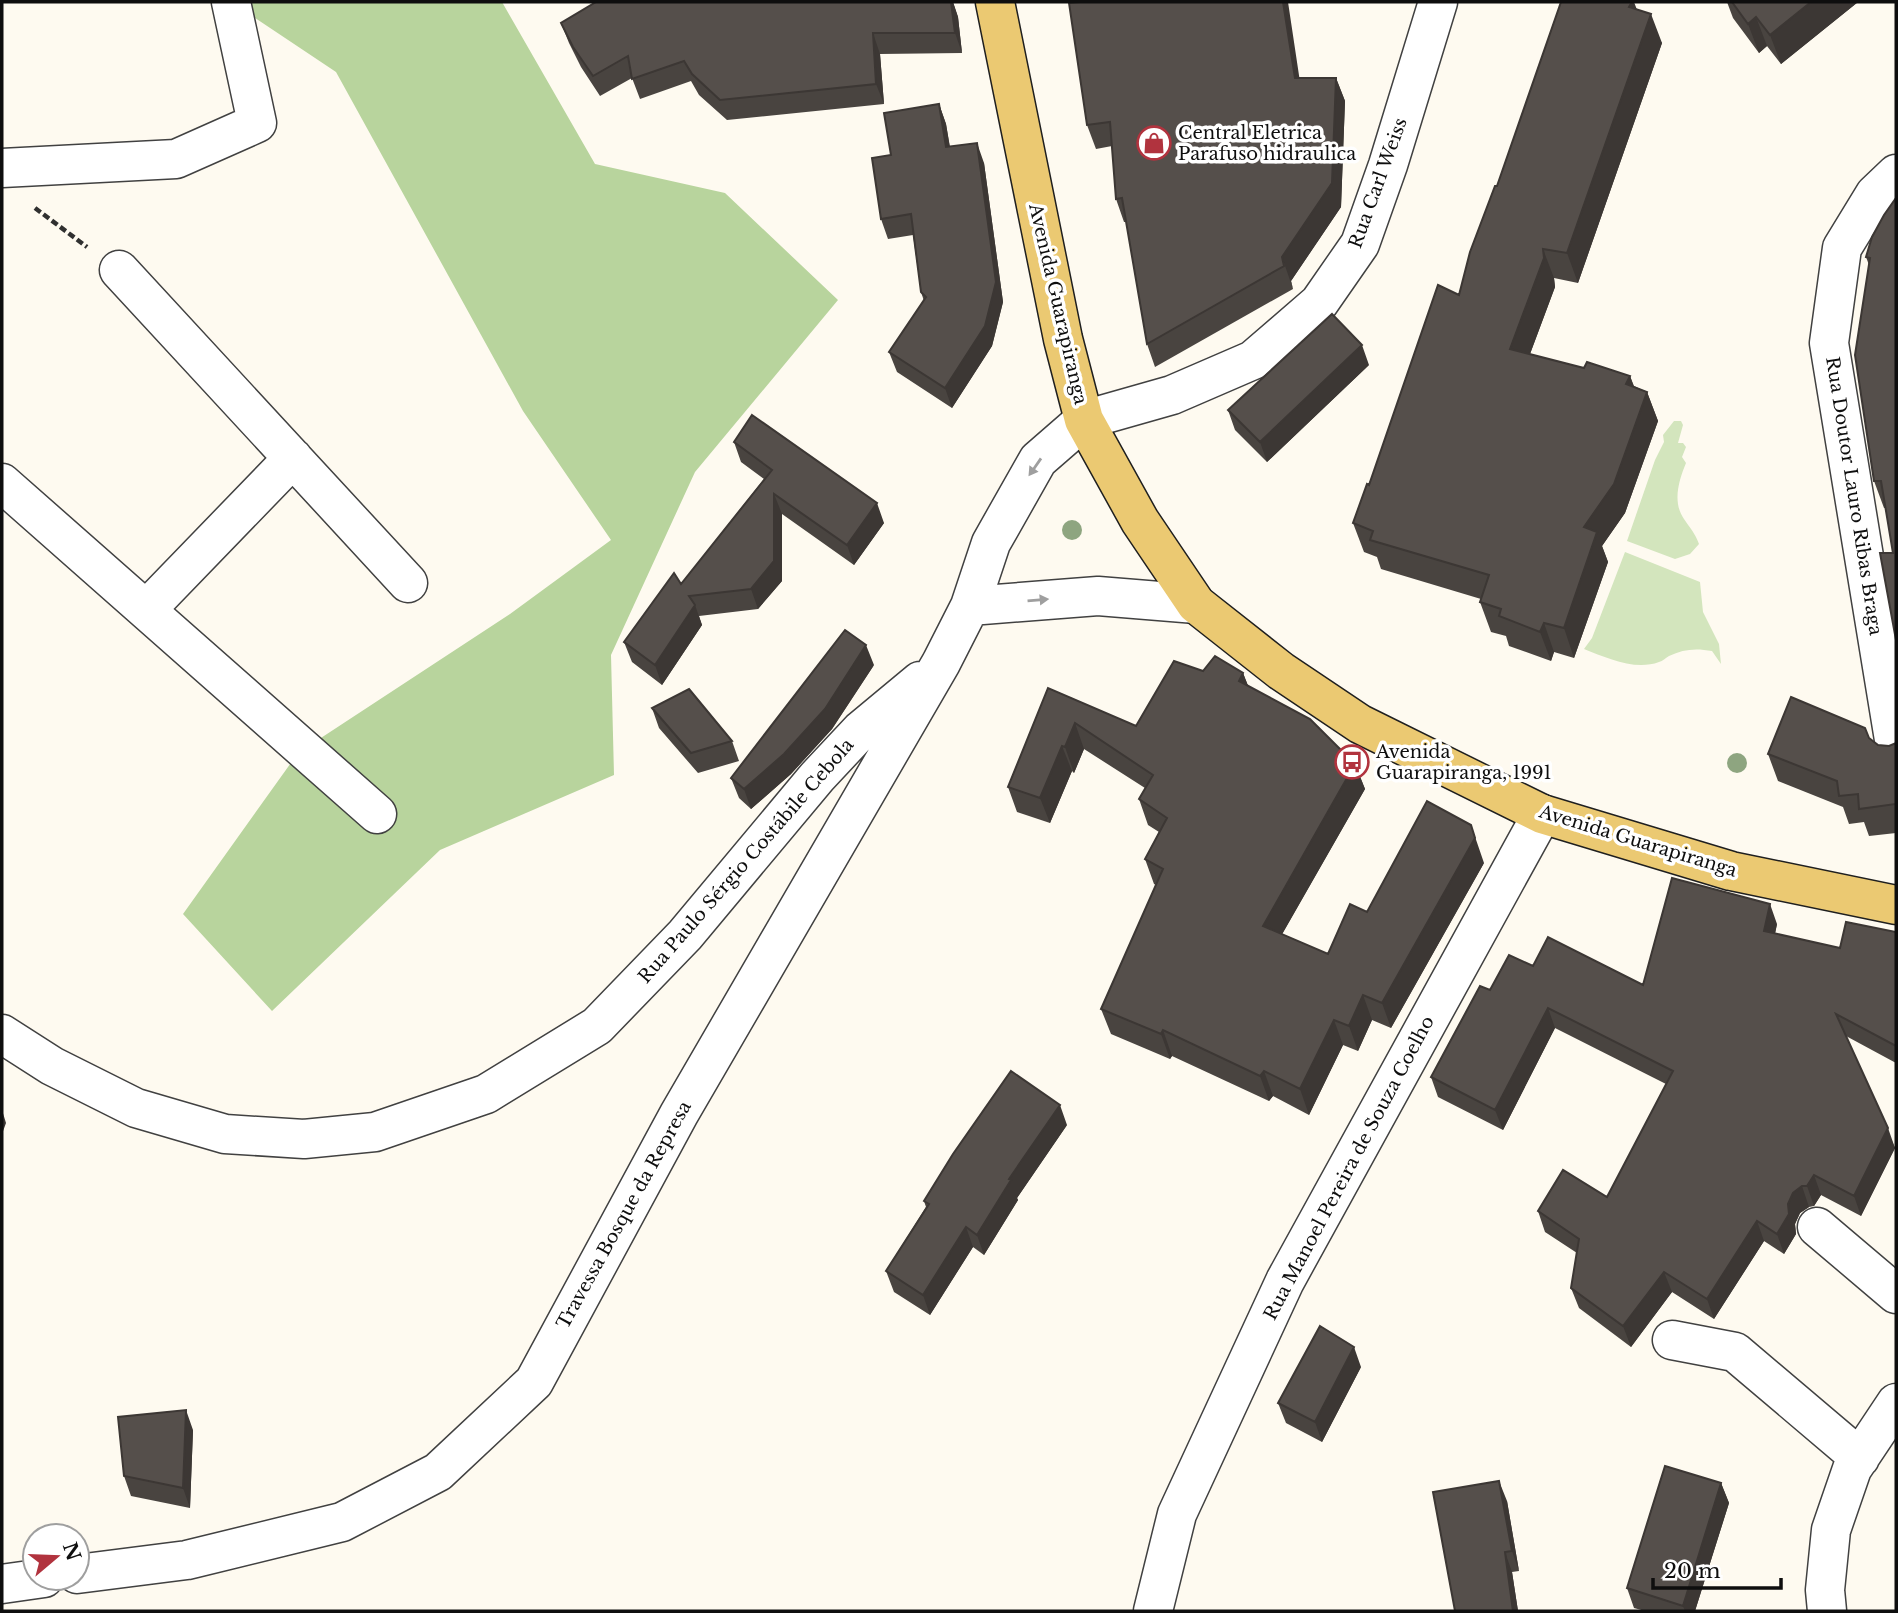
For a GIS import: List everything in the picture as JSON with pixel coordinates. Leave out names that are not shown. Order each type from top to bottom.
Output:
[{"type":"main road","name":"Avenida Guarapiranga","points":[[995,2],[1063,339],[1084,420],[1140,521],[1196,604],[1281,671],[1360,724],[1542,814],[1731,870],[1896,905]]},
{"type":"street","points":[[2,168],[176,159],[257,123],[231,2]]},
{"type":"street","name":"Rua Carl Weiss","points":[[1084,420],[1172,396],[1253,360],[1319,303],[1360,244],[1388,165],[1438,2]]},
{"type":"street","name":"Rua Doutor Lauro Ribas Braga","points":[[1896,174],[1875,194],[1842,248],[1829,344],[1896,752]]},
{"type":"street","points":[[119,270],[408,583]]},
{"type":"street","name":"Travessa Bosque da Represa","points":[[91,1572],[187,1560],[342,1522],[438,1472],[534,1382],[678,1114],[941,663],[970,606],[991,543],[1027,478],[1038,460],[1084,420]]},
{"type":"street","points":[[146,610],[293,458]]},
{"type":"street","points":[[2,483],[377,814]]},
{"type":"street","points":[[970,606],[1098,597],[1196,604]]},
{"type":"street","name":"Rua Paulo Sérgio Costábile Cebola","points":[[2,1034],[52,1066],[136,1108],[225,1134],[304,1139],[375,1132],[486,1094],[597,1026],[685,935],[817,778],[861,730],[941,663]]},
{"type":"street","name":"Rua Manoel Pereira de Souza Coelho","points":[[1153,1611],[1177,1514],[1285,1281],[1542,814]]},
{"type":"street","points":[[1817,1227],[1896,1294]]},
{"type":"street","points":[[1672,1340],[1735,1352],[1860,1458]]},
{"type":"street","points":[[1827,1611],[1825,1590],[1831,1530],[1852,1469],[1896,1403]]},
{"type":"street","points":[[2,1584],[21,1581]]},
{"type":"path","points":[[34,208],[119,270]]},
{"type":"green space","points":[[231,2],[502,2],[595,164],[725,193],[838,300],[695,472],[611,655],[614,775],[440,850],[272,1011],[183,914],[298,753],[510,614],[611,540],[523,411],[336,72]]},
{"type":"green space","points":[[1674,421],[1681,421],[1683,425],[1678,443],[1683,443],[1686,447],[1682,457],[1686,463],[1679,484],[1678,505],[1699,544],[1690,554],[1675,559],[1627,541],[1655,460],[1664,442],[1663,435]]},
{"type":"green space","points":[[1625,552],[1700,582],[1703,612],[1719,644],[1721,664],[1712,651],[1706,650],[1685,651],[1660,662],[1640,665],[1621,662],[1584,649],[1592,638]]},
{"type":"building","points":[[596,2],[951,2],[955,33],[873,33],[876,84],[720,100],[692,74],[684,61],[632,79],[628,56],[593,76],[573,47],[561,23]]},
{"type":"building","points":[[1283,2],[1295,78],[1336,78],[1332,183],[1282,257],[1284,266],[1147,344],[1122,198],[1116,199],[1110,122],[1087,125],[1069,3]]},
{"type":"building","points":[[1561,2],[1632,2],[1629,7],[1651,14],[1567,253],[1543,249],[1544,258],[1510,349],[1584,368],[1587,362],[1630,376],[1626,384],[1647,392],[1614,484],[1584,527],[1597,532],[1564,628],[1544,623],[1540,632],[1499,616],[1501,609],[1480,602],[1489,575],[1370,540],[1373,531],[1353,523],[1367,484],[1369,485],[1438,285],[1459,295],[1470,252],[1497,186]]},
{"type":"building","points":[[1732,2],[1811,2],[1770,35],[1756,17],[1748,24]]},
{"type":"building","points":[[939,104],[946,147],[977,143],[996,282],[985,326],[945,388],[889,352],[926,297],[921,292],[911,214],[881,219],[872,158],[891,155],[884,113]]},
{"type":"building","points":[[1896,198],[1896,640],[1880,553],[1893,553],[1881,481],[1874,481],[1855,355],[1870,258],[1866,257],[1872,237]]},
{"type":"building","points":[[1332,314],[1362,345],[1260,442],[1228,410]]},
{"type":"building","points":[[752,415],[877,503],[847,545],[774,494],[774,561],[751,589],[689,596],[695,605],[655,665],[624,642],[674,573],[681,584],[772,470],[734,442]]},
{"type":"building","points":[[845,630],[866,645],[825,709],[784,754],[744,789],[731,778]]},
{"type":"building","points":[[1215,656],[1243,673],[1239,681],[1310,719],[1355,764],[1263,926],[1328,954],[1350,904],[1367,912],[1427,801],[1471,825],[1475,838],[1382,1003],[1363,995],[1349,1026],[1334,1020],[1300,1089],[1264,1071],[1260,1076],[1163,1030],[1161,1034],[1101,1009],[1163,869],[1145,859],[1167,818],[1139,799],[1153,775],[1075,723],[1040,798],[1008,787],[1048,688],[1136,726],[1174,661],[1203,671]]},
{"type":"building","points":[[689,689],[732,741],[691,753],[652,708]]},
{"type":"building","points":[[1791,697],[1865,728],[1869,738],[1878,745],[1889,746],[1896,743],[1896,804],[1859,809],[1858,794],[1839,796],[1837,781],[1768,754]]},
{"type":"building","points":[[1672,878],[1770,904],[1764,931],[1840,948],[1846,922],[1896,932],[1896,1046],[1836,1014],[1888,1128],[1854,1196],[1814,1175],[1807,1186],[1802,1186],[1793,1193],[1788,1204],[1789,1214],[1777,1234],[1757,1221],[1707,1299],[1664,1272],[1623,1326],[1571,1288],[1579,1239],[1538,1211],[1563,1170],[1607,1197],[1673,1071],[1548,1008],[1495,1110],[1431,1077],[1480,986],[1490,990],[1509,955],[1533,966],[1548,937],[1643,985]]},
{"type":"building","points":[[1011,1071],[1060,1105],[1009,1179],[1011,1180],[977,1235],[966,1227],[923,1295],[886,1271],[929,1204],[924,1201],[953,1154]]},
{"type":"building","points":[[1320,1326],[1354,1347],[1315,1422],[1278,1403]]},
{"type":"building","points":[[186,1410],[183,1488],[124,1476],[118,1417]]},
{"type":"building","points":[[1665,1466],[1721,1483],[1683,1606],[1627,1588]]},
{"type":"building","points":[[1499,1481],[1512,1551],[1505,1552],[1513,1611],[1455,1611],[1433,1492]]},
{"type":"place","name":"Central Eletrica Parafuso hidraulica","points":[[1154,143]]},
{"type":"place","name":"Avenida Guarapiranga, 1991","points":[[1352,762]]}]
